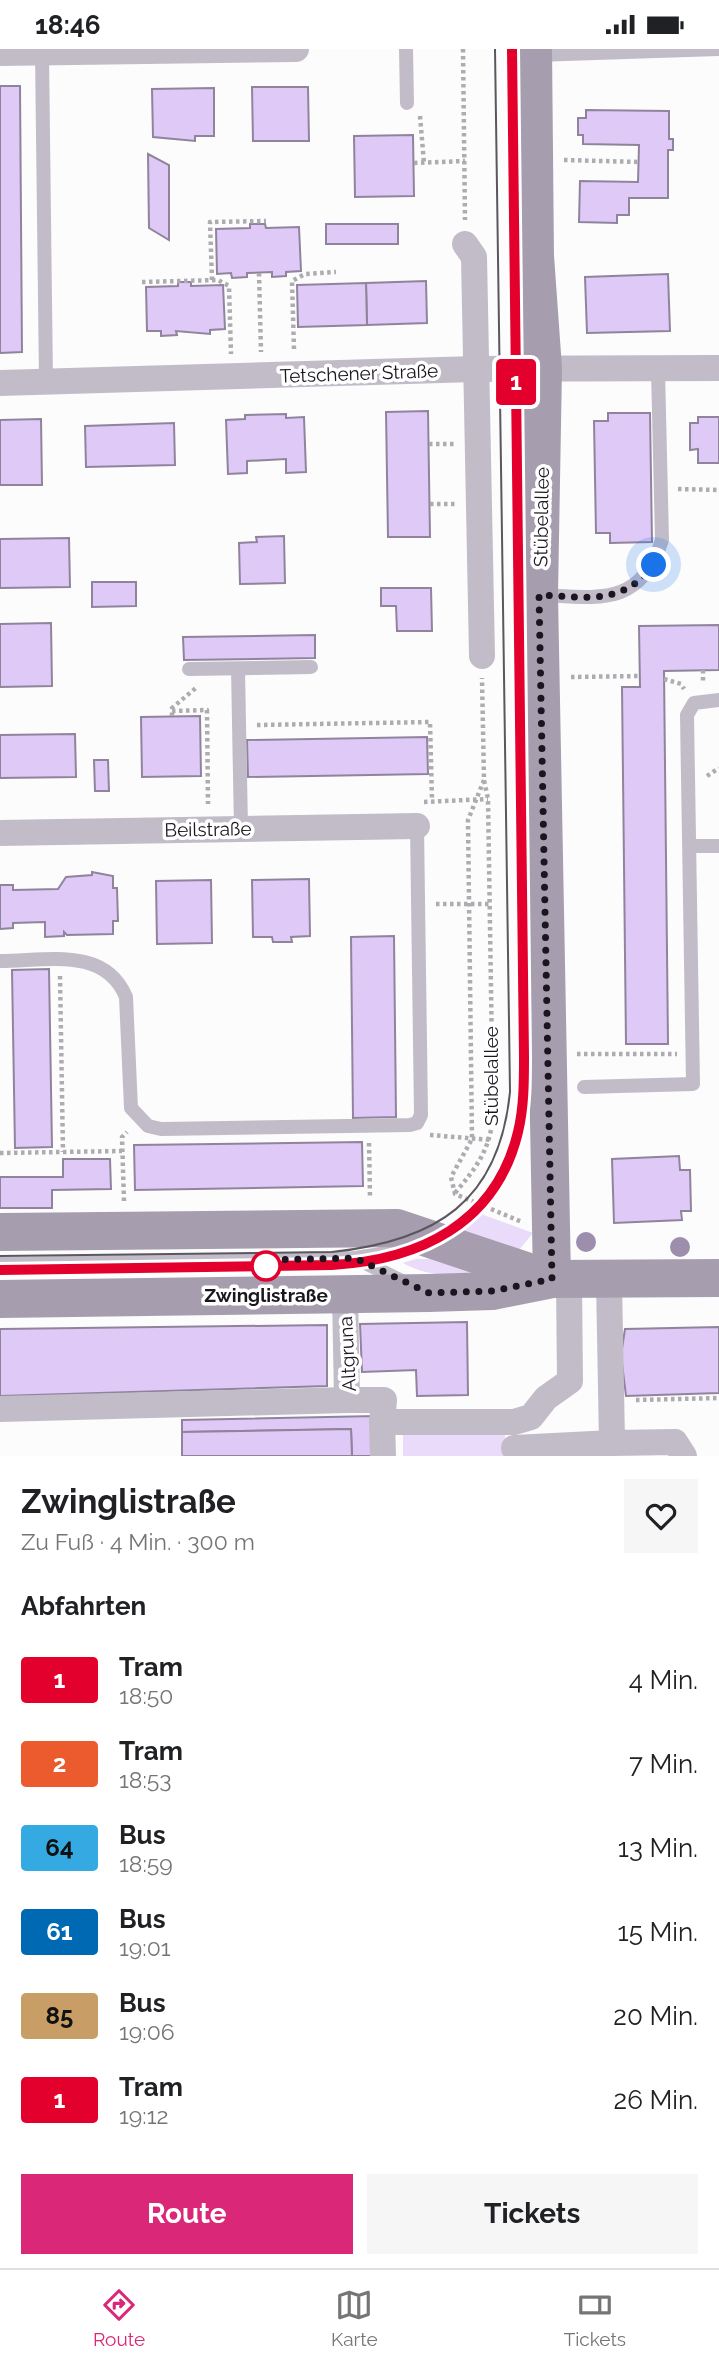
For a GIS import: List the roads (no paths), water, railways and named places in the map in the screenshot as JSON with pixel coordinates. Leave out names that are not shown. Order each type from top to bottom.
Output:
[{"type":"street","points":[[0,53],[296,49]]},
{"type":"street","name":"Stübelallee","points":[[533,52],[535,256],[543,368],[539,595],[548,1054],[560,1280]]},
{"type":"street","points":[[465,244],[474,257],[482,656]]},
{"type":"street","name":"Tetschener Straße","points":[[0,383],[476,369],[719,368]]},
{"type":"street","name":"Beilstraße","points":[[0,833],[417,826]]},
{"type":"street","points":[[0,1232],[370,1226],[397,1228],[560,1280]]},
{"type":"street","points":[[0,1299],[350,1276],[429,1293],[492,1291],[560,1280],[719,1278]]},
{"type":"street","name":"Altgruna","points":[[350,1276],[347,1400],[384,1399],[383,1456]]},
{"type":"street","points":[[560,1280],[570,1381]]},
{"type":"street","points":[[609,1280],[612,1443]]},
{"type":"street","points":[[514,1442],[546,1398],[570,1381],[610,1364]]},
{"type":"street","points":[[0,1409],[347,1400]]},
{"type":"street","points":[[382,1422],[514,1442],[675,1442],[684,1456]]},
{"type":"lane","points":[[406,49],[407,103]]},
{"type":"lane","points":[[533,52],[719,49]]},
{"type":"lane","points":[[42,53],[46,381]]},
{"type":"lane","points":[[539,595],[618,596],[646,576],[654,565],[662,540],[658,370]]},
{"type":"lane","points":[[193,669],[311,667]]},
{"type":"lane","points":[[238,669],[241,829]]},
{"type":"lane","points":[[584,1087],[693,1084],[687,715],[694,703],[719,699]]},
{"type":"lane","points":[[0,961],[91,961],[106,968],[120,981],[127,997],[131,1108],[148,1126],[161,1129],[369,1127],[417,1123],[421,1115],[417,826]]},
{"type":"lane","points":[[690,846],[719,846]]},
{"type":"lane","points":[[0,1263],[350,1276],[388,1253],[428,1237]]},
{"type":"tram line","points":[[0,1256],[332,1252],[369,1246],[402,1238],[431,1226],[456,1209],[476,1188],[492,1162],[503,1130],[510,1092],[495,49]]},
{"type":"tram line","points":[[0,1271],[332,1265],[380,1259],[420,1248],[452,1231],[479,1208],[498,1179],[512,1144],[521,1104],[524,1057],[512,49]]},
{"type":"tram line","name":"1","points":[[0,1270],[332,1265],[385,1260],[438,1241],[459,1226],[494,1188],[509,1158],[518,1132],[524,1098],[520,556],[512,49]]},
{"type":"place","name":"Zwinglistraße","points":[[266,1266]]}]
